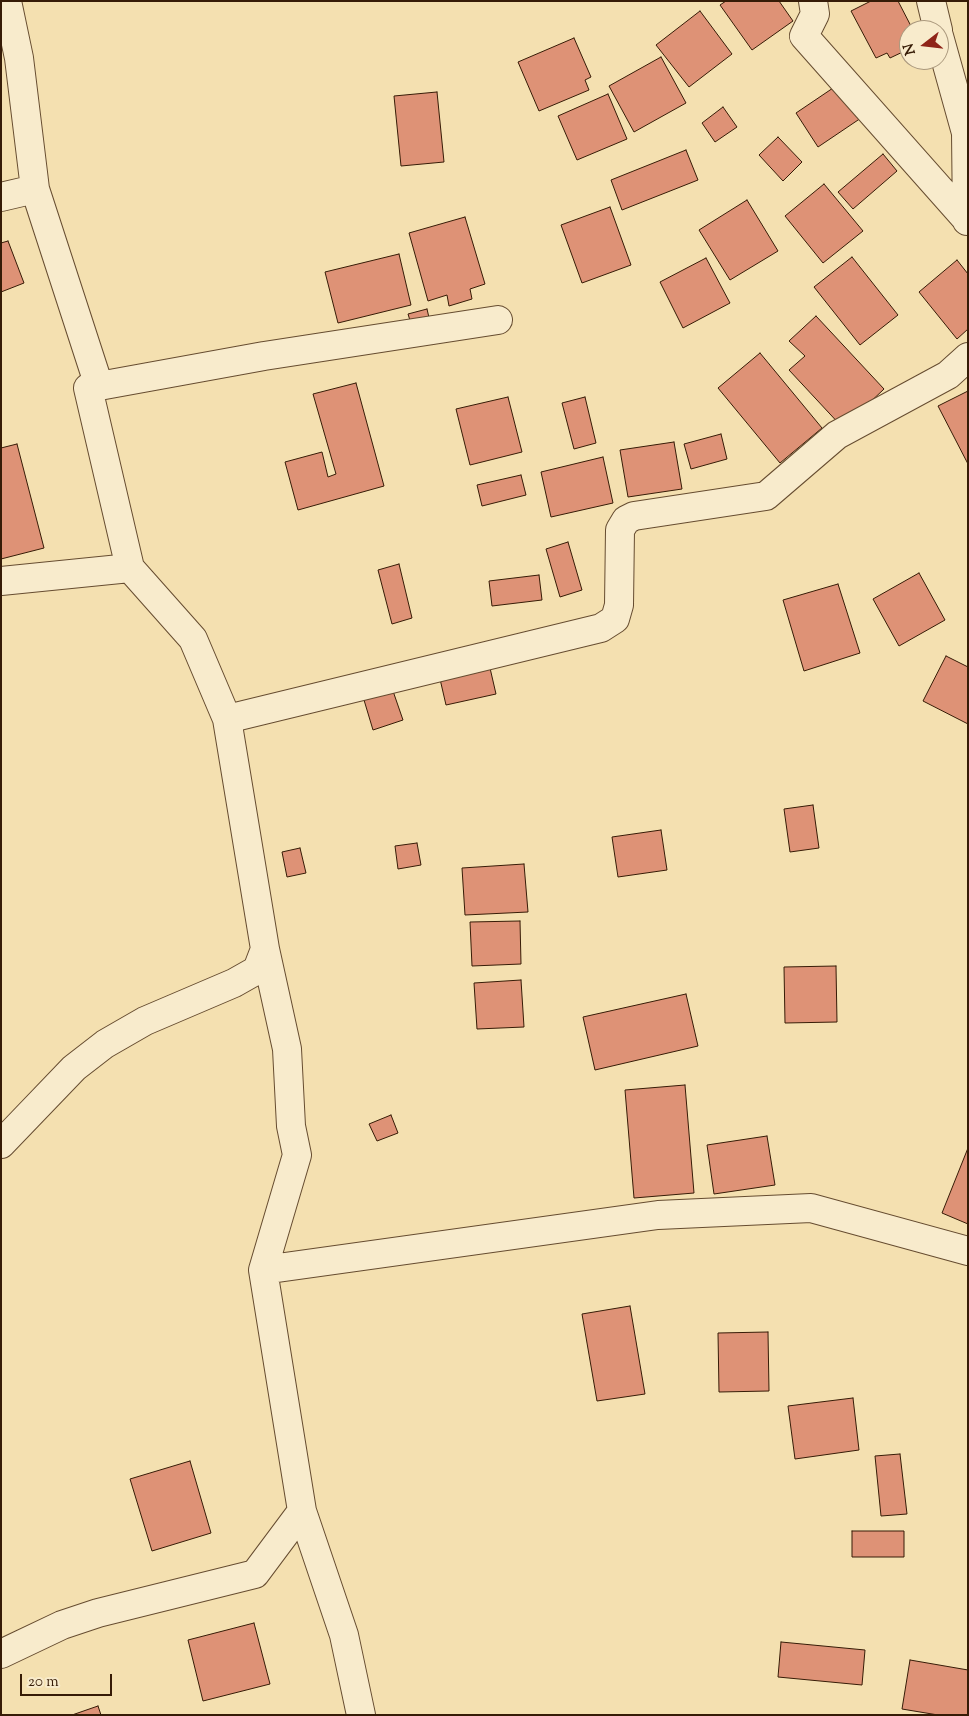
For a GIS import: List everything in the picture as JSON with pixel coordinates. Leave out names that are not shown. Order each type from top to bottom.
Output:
[{"type":"street","points":[[7,1],[10,64],[35,189],[99,386]]},
{"type":"street","points":[[812,1],[815,14],[804,36],[967,221]]},
{"type":"street","points":[[931,1],[936,20]]},
{"type":"street","points":[[948,70],[966,133],[967,221]]},
{"type":"street","points":[[1,197],[35,189]]},
{"type":"street","points":[[361,1715],[344,1635],[302,1511],[264,1270],[296,1155],[291,1126],[287,1049],[265,949],[227,719],[192,640],[130,568],[88,388],[273,355],[498,320]]},
{"type":"street","points":[[227,719],[601,628],[615,618],[619,605],[620,530],[626,520],[634,516],[766,496],[837,435],[948,375],[968,357]]},
{"type":"street","points":[[1,581],[130,568]]},
{"type":"street","points":[[1,1144],[74,1068],[106,1044],[145,1021],[234,983],[257,970],[265,949]]},
{"type":"street","points":[[264,1270],[658,1215],[811,1208],[968,1251]]},
{"type":"street","points":[[1,1654],[62,1626],[98,1613],[255,1574],[302,1511]]},
{"type":"building","points":[[726,1],[779,1],[793,21],[752,50],[720,5]]},
{"type":"building","points":[[871,1],[898,1],[908,20],[899,20],[899,54],[890,58],[887,53],[876,58],[851,11]]},
{"type":"building","points":[[700,11],[732,54],[689,87],[656,45]]},
{"type":"building","points":[[574,38],[591,77],[585,80],[589,90],[539,111],[518,62]]},
{"type":"building","points":[[661,57],[686,103],[634,132],[609,86]]},
{"type":"building","points":[[839,84],[861,118],[818,147],[796,113]]},
{"type":"building","points":[[437,92],[444,162],[401,166],[394,96]]},
{"type":"building","points":[[608,94],[627,139],[577,160],[558,116]]},
{"type":"building","points":[[723,107],[737,127],[715,142],[702,123]]},
{"type":"building","points":[[778,137],[802,162],[783,181],[759,155]]},
{"type":"building","points":[[686,150],[698,180],[622,210],[611,180]]},
{"type":"building","points":[[883,154],[897,171],[853,209],[838,192]]},
{"type":"building","points":[[824,184],[863,231],[823,263],[785,216]]},
{"type":"building","points":[[747,200],[778,251],[730,280],[699,230]]},
{"type":"building","points":[[610,207],[631,265],[582,283],[561,225]]},
{"type":"building","points":[[465,217],[485,284],[470,289],[472,299],[449,306],[447,295],[428,301],[409,233]]},
{"type":"building","points":[[8,241],[24,283],[1,292],[1,243]]},
{"type":"building","points":[[399,254],[411,305],[338,323],[325,272]]},
{"type":"building","points":[[852,257],[898,315],[860,345],[814,287]]},
{"type":"building","points":[[706,258],[730,303],[683,328],[660,282]]},
{"type":"building","points":[[957,260],[968,274],[968,329],[957,339],[919,292]]},
{"type":"building","points":[[427,309],[430,322],[412,327],[408,314]]},
{"type":"building","points":[[816,316],[884,389],[843,428],[789,370],[805,356],[789,341]]},
{"type":"building","points":[[760,353],[822,428],[780,463],[718,388]]},
{"type":"building","points":[[356,383],[384,486],[298,510],[285,462],[322,452],[328,477],[336,474],[313,394]]},
{"type":"building","points":[[968,391],[968,464],[938,406]]},
{"type":"building","points":[[508,397],[522,452],[470,465],[456,409]]},
{"type":"building","points":[[585,397],[596,443],[574,449],[562,403]]},
{"type":"building","points":[[721,434],[727,459],[691,469],[684,444]]},
{"type":"building","points":[[674,442],[682,489],[628,497],[620,450]]},
{"type":"building","points":[[17,444],[44,548],[1,559],[1,448]]},
{"type":"building","points":[[603,457],[613,503],[551,517],[541,472]]},
{"type":"building","points":[[521,475],[526,495],[482,506],[477,485]]},
{"type":"building","points":[[568,542],[582,590],[560,597],[546,549]]},
{"type":"building","points":[[399,564],[412,618],[392,624],[378,570]]},
{"type":"building","points":[[919,573],[945,620],[899,646],[873,599]]},
{"type":"building","points":[[539,575],[542,600],[492,606],[489,581]]},
{"type":"building","points":[[838,584],[860,653],[804,671],[783,600]]},
{"type":"building","points":[[946,656],[968,667],[968,724],[923,701]]},
{"type":"building","points":[[490,668],[496,694],[446,705],[440,679]]},
{"type":"building","points":[[393,691],[403,720],[373,730],[364,700]]},
{"type":"building","points":[[813,805],[819,848],[790,852],[784,809]]},
{"type":"building","points":[[661,830],[667,870],[618,877],[612,837]]},
{"type":"building","points":[[417,843],[421,865],[398,869],[395,846]]},
{"type":"building","points":[[300,848],[306,873],[287,877],[282,852]]},
{"type":"building","points":[[524,864],[528,912],[465,915],[462,868]]},
{"type":"building","points":[[520,921],[521,964],[472,966],[470,922]]},
{"type":"building","points":[[836,966],[837,1022],[785,1023],[784,967]]},
{"type":"building","points":[[521,980],[524,1027],[477,1029],[474,983]]},
{"type":"building","points":[[686,994],[698,1046],[595,1070],[583,1017]]},
{"type":"building","points":[[685,1085],[694,1193],[634,1198],[625,1090]]},
{"type":"building","points":[[391,1115],[398,1133],[377,1141],[369,1124]]},
{"type":"building","points":[[767,1136],[775,1185],[714,1194],[707,1145]]},
{"type":"building","points":[[968,1148],[968,1224],[942,1213]]},
{"type":"building","points":[[630,1306],[645,1394],[597,1401],[582,1314]]},
{"type":"building","points":[[768,1332],[769,1391],[719,1392],[718,1333]]},
{"type":"building","points":[[853,1398],[859,1450],[795,1459],[788,1406]]},
{"type":"building","points":[[900,1454],[907,1514],[881,1516],[875,1456]]},
{"type":"building","points":[[190,1461],[211,1533],[152,1551],[130,1479]]},
{"type":"building","points":[[852,1531],[904,1531],[904,1557],[852,1557]]},
{"type":"building","points":[[254,1623],[270,1684],[203,1701],[188,1640]]},
{"type":"building","points":[[781,1642],[865,1650],[862,1685],[778,1677]]},
{"type":"building","points":[[910,1660],[968,1670],[968,1715],[938,1715],[902,1709]]},
{"type":"building","points":[[98,1706],[101,1715],[72,1715]]}]
